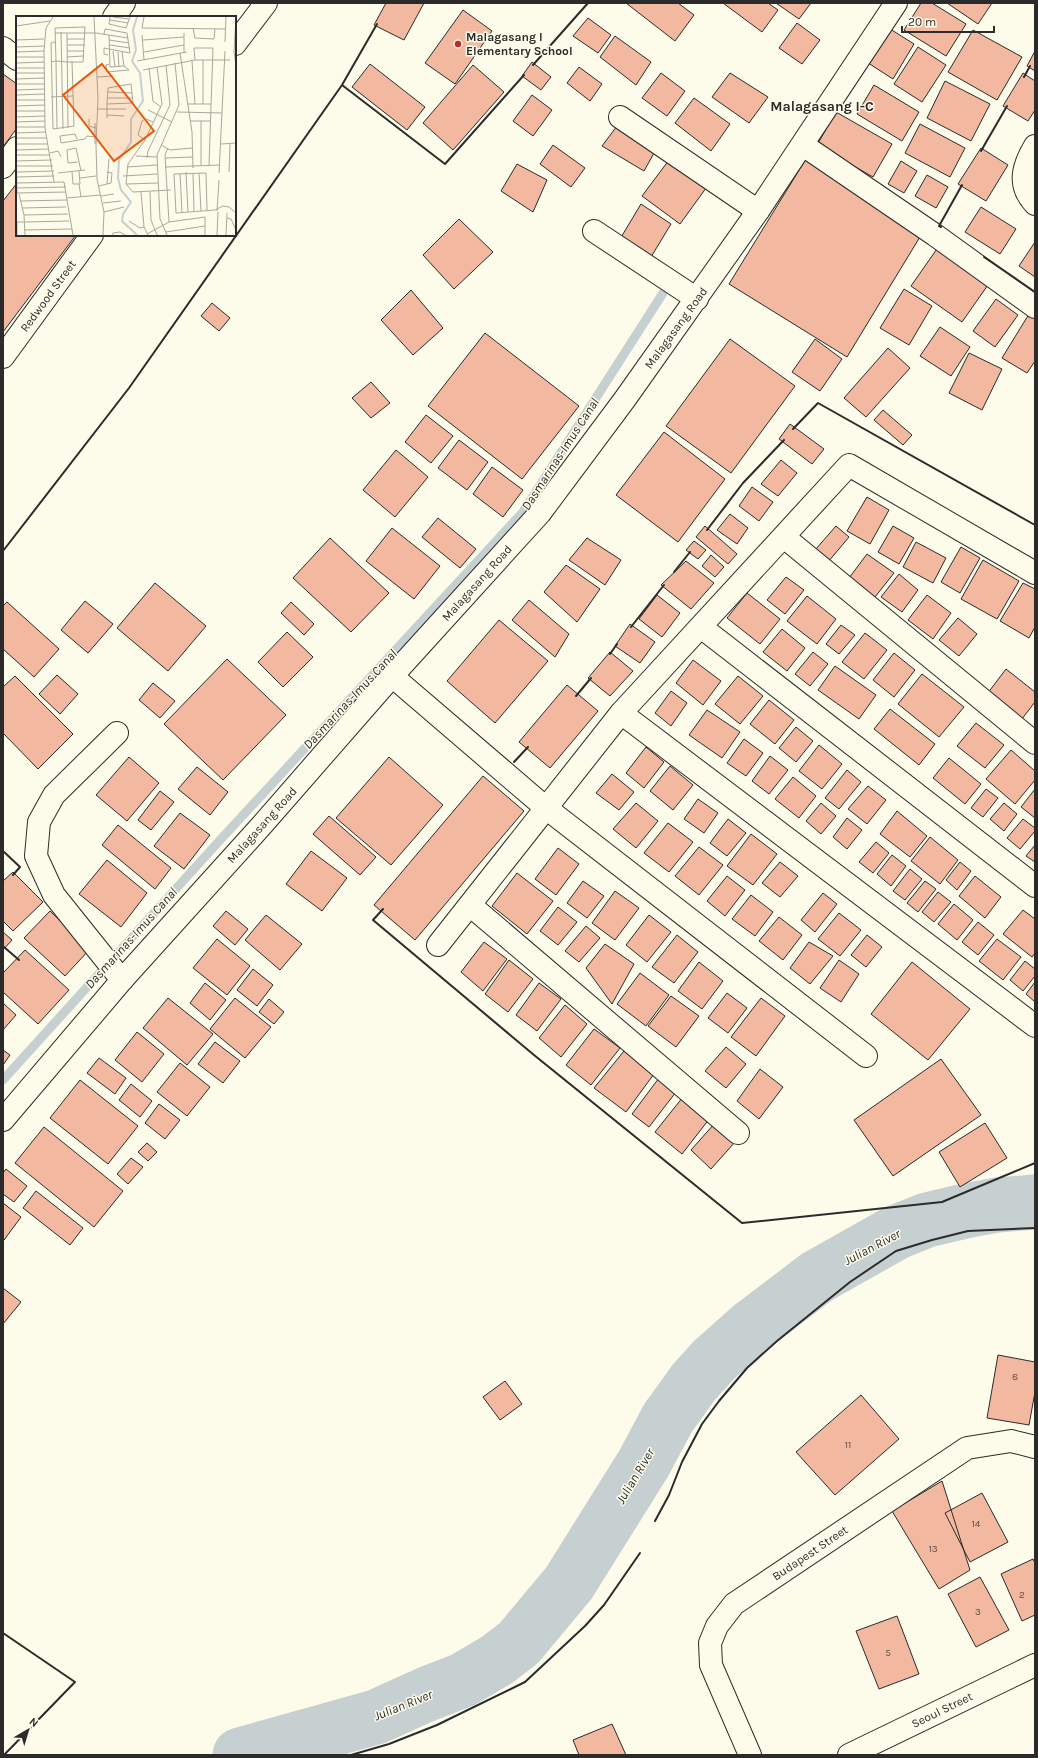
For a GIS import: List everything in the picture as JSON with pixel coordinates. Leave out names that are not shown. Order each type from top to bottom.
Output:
[{"type":"street","points":[[115,16],[124,3]]},
{"type":"street","points":[[236,43],[266,3]]},
{"type":"street","name":"Malagasang Road","points":[[5,1114],[122,980],[262,825],[392,676],[540,513],[696,299],[758,211],[896,3]]},
{"type":"street","points":[[3,48],[16,57]]},
{"type":"street","points":[[620,117],[758,211]]},
{"type":"street","points":[[803,145],[936,235],[1035,307]]},
{"type":"street","points":[[1035,146],[1026,162],[1023,180],[1028,196],[1035,204]]},
{"type":"street","points":[[3,167],[16,149]]},
{"type":"street","points":[[594,231],[696,299]]},
{"type":"street","name":"Redwood Street","points":[[3,358],[91,236]]},
{"type":"street","points":[[438,945],[621,713],[849,465],[1035,573]]},
{"type":"street","points":[[784,537],[1035,743]]},
{"type":"street","points":[[700,628],[1035,886]]},
{"type":"street","points":[[392,676],[546,808],[866,1056]]},
{"type":"street","points":[[621,713],[1035,1026]]},
{"type":"street","points":[[117,732],[54,795],[39,822],[36,856],[54,895],[122,980]]},
{"type":"street","points":[[470,904],[738,1133]]},
{"type":"street","name":"Budapest Street","points":[[750,1755],[711,1665],[710,1643],[717,1626],[734,1604],[967,1448],[1011,1441],[1035,1447]]},
{"type":"street","name":"Seoul Street","points":[[849,1755],[1035,1666]]},
{"type":"building","points":[[386,3],[424,3],[404,40],[374,25]]},
{"type":"building","points":[[626,3],[678,3],[694,15],[675,41]]},
{"type":"building","points":[[723,3],[768,3],[778,10],[762,32]]},
{"type":"building","points":[[776,3],[811,3],[799,19]]},
{"type":"building","points":[[921,3],[932,3],[966,24],[946,56],[904,30]]},
{"type":"building","points":[[947,3],[992,3],[978,24]]},
{"type":"building","points":[[463,10],[492,31],[455,84],[425,63]]},
{"type":"building","points":[[588,18],[611,35],[598,53],[573,36]]},
{"type":"building","points":[[797,23],[820,40],[802,64],[779,48]]},
{"type":"building","points":[[887,27],[914,44],[893,79],[865,61]]},
{"type":"building","points":[[973,30],[1022,57],[997,100],[948,72]]},
{"type":"building","points":[[615,36],[651,62],[636,85],[600,57]]},
{"type":"building","points":[[918,47],[946,65],[922,102],[894,84]]},
{"type":"building","points":[[1035,51],[1035,71],[1027,66]]},
{"type":"building","points":[[532,62],[551,77],[541,90],[522,76]]},
{"type":"building","points":[[370,64],[425,107],[407,130],[352,87]]},
{"type":"building","points":[[473,65],[504,92],[453,150],[423,123]]},
{"type":"building","points":[[579,67],[602,84],[590,101],[567,83]]},
{"type":"building","points":[[661,73],[685,91],[667,116],[642,98]]},
{"type":"building","points":[[730,73],[768,97],[749,123],[712,97]]},
{"type":"building","points":[[1023,73],[1035,81],[1035,110],[1028,121],[1003,106]]},
{"type":"building","points":[[3,74],[16,83],[16,129],[3,147]]},
{"type":"building","points":[[945,81],[990,104],[971,141],[927,118]]},
{"type":"building","points":[[874,85],[919,112],[902,141],[857,114]]},
{"type":"building","points":[[532,95],[552,110],[533,136],[513,121]]},
{"type":"building","points":[[694,98],[730,124],[711,151],[675,123]]},
{"type":"building","points":[[836,112],[892,144],[873,177],[817,145]]},
{"type":"building","points":[[620,122],[658,146],[644,171],[602,146]]},
{"type":"building","points":[[920,124],[965,148],[950,177],[905,153]]},
{"type":"building","points":[[553,145],[585,168],[571,187],[540,164]]},
{"type":"building","points":[[981,148],[1008,165],[986,201],[958,184]]},
{"type":"building","points":[[809,154],[926,227],[847,357],[729,284]]},
{"type":"building","points":[[672,156],[709,184],[680,224],[642,196]]},
{"type":"building","points":[[901,161],[917,171],[904,193],[888,184]]},
{"type":"building","points":[[517,164],[547,180],[533,212],[501,191]]},
{"type":"building","points":[[927,175],[948,187],[936,208],[915,196]]},
{"type":"building","points":[[16,184],[16,236],[75,236],[3,332],[3,201]]},
{"type":"building","points":[[641,204],[671,224],[648,262],[617,244]]},
{"type":"building","points":[[981,207],[1016,229],[1000,254],[965,232]]},
{"type":"building","points":[[459,219],[493,252],[454,289],[423,255]]},
{"type":"building","points":[[1035,242],[1035,277],[1019,266]]},
{"type":"building","points":[[939,246],[990,282],[962,322],[911,286]]},
{"type":"building","points":[[904,289],[932,306],[909,345],[880,328]]},
{"type":"building","points":[[411,290],[443,328],[413,355],[381,320]]},
{"type":"building","points":[[996,299],[1018,315],[995,347],[973,331]]},
{"type":"building","points":[[212,303],[230,318],[219,331],[201,316]]},
{"type":"building","points":[[1029,314],[1035,318],[1035,361],[1027,373],[1002,358]]},
{"type":"building","points":[[940,327],[970,347],[951,376],[920,356]]},
{"type":"building","points":[[485,333],[579,406],[522,479],[428,406]]},
{"type":"building","points":[[730,339],[795,386],[731,473],[666,426]]},
{"type":"building","points":[[815,339],[842,359],[820,391],[792,372]]},
{"type":"building","points":[[888,348],[910,368],[866,417],[844,398]]},
{"type":"building","points":[[969,353],[1002,369],[982,410],[949,393]]},
{"type":"building","points":[[371,382],[390,403],[371,418],[352,398]]},
{"type":"building","points":[[883,410],[912,435],[903,445],[874,420]]},
{"type":"building","points":[[426,415],[453,436],[431,463],[405,442]]},
{"type":"building","points":[[790,424],[824,449],[812,464],[779,439]]},
{"type":"building","points":[[664,432],[725,479],[678,542],[616,495]]},
{"type":"building","points":[[459,440],[488,462],[467,490],[438,468]]},
{"type":"building","points":[[396,450],[428,477],[395,517],[363,490]]},
{"type":"building","points":[[781,460],[797,473],[778,496],[761,484]]},
{"type":"building","points":[[492,467],[523,490],[503,517],[473,494]]},
{"type":"building","points":[[752,487],[773,502],[759,521],[739,506]]},
{"type":"building","points":[[867,497],[889,510],[870,544],[847,531]]},
{"type":"building","points":[[730,514],[748,528],[737,544],[717,530]]},
{"type":"building","points":[[438,518],[476,549],[460,568],[422,537]]},
{"type":"building","points":[[705,526],[737,554],[728,564],[696,537]]},
{"type":"building","points":[[836,526],[849,537],[828,562],[815,550]]},
{"type":"building","points":[[893,526],[914,538],[899,564],[878,552]]},
{"type":"building","points":[[392,528],[440,566],[414,599],[366,561]]},
{"type":"building","points":[[330,538],[389,593],[351,632],[293,578]]},
{"type":"building","points":[[587,538],[621,560],[605,585],[569,560]]},
{"type":"building","points":[[694,541],[706,550],[698,559],[686,550]]},
{"type":"building","points":[[916,542],[946,558],[933,583],[903,567]]},
{"type":"building","points":[[961,547],[980,558],[960,593],[941,582]]},
{"type":"building","points":[[867,554],[894,573],[875,597],[849,578]]},
{"type":"building","points":[[711,555],[724,567],[715,577],[702,566]]},
{"type":"building","points":[[983,560],[1019,581],[997,619],[961,599]]},
{"type":"building","points":[[686,561],[714,583],[691,609],[661,585]]},
{"type":"building","points":[[566,565],[600,589],[577,622],[544,592]]},
{"type":"building","points":[[899,574],[918,590],[902,612],[881,597]]},
{"type":"building","points":[[786,577],[804,590],[785,614],[767,600]]},
{"type":"building","points":[[155,583],[206,626],[168,671],[117,628]]},
{"type":"building","points":[[1023,583],[1035,589],[1035,627],[1029,638],[1000,621]]},
{"type":"building","points":[[747,593],[780,619],[760,644],[727,618]]},
{"type":"building","points":[[657,595],[680,613],[662,637],[639,619]]},
{"type":"building","points":[[927,595],[951,613],[933,639],[908,620]]},
{"type":"building","points":[[807,596],[836,619],[817,644],[787,621]]},
{"type":"building","points":[[529,600],[569,634],[555,657],[512,620]]},
{"type":"building","points":[[85,601],[113,624],[88,653],[61,630]]},
{"type":"building","points":[[7,602],[59,649],[34,677],[3,649],[3,606]]},
{"type":"building","points":[[291,602],[314,624],[304,635],[281,613]]},
{"type":"building","points":[[958,618],[977,634],[959,656],[939,640]]},
{"type":"building","points":[[499,620],[548,661],[495,723],[447,681]]},
{"type":"building","points":[[630,624],[655,642],[640,663],[615,646]]},
{"type":"building","points":[[841,625],[855,635],[839,654],[826,644]]},
{"type":"building","points":[[782,629],[805,648],[787,671],[763,652]]},
{"type":"building","points":[[287,632],[313,657],[283,687],[258,662]]},
{"type":"building","points":[[865,633],[887,650],[864,679],[842,662]]},
{"type":"building","points":[[610,652],[633,671],[610,696],[588,678]]},
{"type":"building","points":[[813,652],[828,664],[810,686],[795,674]]},
{"type":"building","points":[[894,653],[915,670],[894,697],[873,680]]},
{"type":"building","points":[[227,659],[286,715],[223,780],[164,724]]},
{"type":"building","points":[[693,660],[721,681],[703,705],[676,683]]},
{"type":"building","points":[[835,666],[876,695],[859,719],[818,690]]},
{"type":"building","points":[[1006,669],[1035,692],[1035,702],[1018,724],[984,698]]},
{"type":"building","points":[[922,674],[964,707],[939,737],[898,704]]},
{"type":"building","points":[[57,675],[78,694],[60,714],[39,694]]},
{"type":"building","points":[[15,676],[73,734],[38,769],[3,733],[3,687]]},
{"type":"building","points":[[738,676],[763,696],[740,724],[715,704]]},
{"type":"building","points":[[153,683],[175,701],[160,718],[139,700]]},
{"type":"building","points":[[567,685],[598,711],[550,768],[519,742]]},
{"type":"building","points":[[671,691],[687,703],[671,726],[655,713]]},
{"type":"building","points":[[769,700],[794,720],[775,744],[750,724]]},
{"type":"building","points":[[890,709],[935,744],[919,765],[874,729]]},
{"type":"building","points":[[707,710],[740,732],[722,758],[689,735]]},
{"type":"building","points":[[976,723],[1004,745],[985,768],[957,746]]},
{"type":"building","points":[[796,727],[813,741],[796,762],[779,748]]},
{"type":"building","points":[[744,739],[763,753],[746,776],[727,763]]},
{"type":"building","points":[[819,745],[842,764],[822,789],[799,771]]},
{"type":"building","points":[[646,747],[664,762],[644,788],[626,773]]},
{"type":"building","points":[[1011,750],[1035,771],[1035,780],[1015,804],[986,779]]},
{"type":"building","points":[[770,756],[788,770],[769,794],[752,781]]},
{"type":"building","points":[[129,757],[159,783],[127,821],[96,795]]},
{"type":"building","points":[[389,757],[443,805],[391,865],[336,818]]},
{"type":"building","points":[[949,758],[981,784],[965,804],[933,778]]},
{"type":"building","points":[[670,766],[693,785],[673,810],[650,791]]},
{"type":"building","points":[[197,767],[228,792],[210,815],[178,789]]},
{"type":"building","points":[[847,770],[861,782],[839,809],[825,798]]},
{"type":"building","points":[[612,774],[634,792],[619,810],[596,793]]},
{"type":"building","points":[[483,776],[524,811],[415,940],[374,905]]},
{"type":"building","points":[[793,777],[816,796],[799,818],[775,799]]},
{"type":"building","points":[[868,786],[886,800],[867,824],[848,809]]},
{"type":"building","points":[[986,789],[998,798],[983,817],[971,808]]},
{"type":"building","points":[[1035,789],[1035,818],[1021,807]]},
{"type":"building","points":[[160,791],[174,802],[151,830],[138,820]]},
{"type":"building","points":[[698,799],[718,813],[704,833],[684,819]]},
{"type":"building","points":[[636,803],[658,821],[636,848],[613,829]]},
{"type":"building","points":[[821,803],[836,816],[821,834],[806,821]]},
{"type":"building","points":[[1004,803],[1017,814],[1004,831],[990,819]]},
{"type":"building","points":[[897,811],[927,836],[910,857],[880,834]]},
{"type":"building","points":[[180,813],[210,835],[184,869],[154,846]]},
{"type":"building","points":[[329,816],[376,857],[360,875],[313,834]]},
{"type":"building","points":[[847,818],[862,830],[847,849],[833,837]]},
{"type":"building","points":[[728,819],[746,833],[727,856],[710,843]]},
{"type":"building","points":[[1023,819],[1035,828],[1035,831],[1020,849],[1007,838]]},
{"type":"building","points":[[668,823],[693,842],[669,872],[644,853]]},
{"type":"building","points":[[118,825],[171,868],[155,889],[102,845]]},
{"type":"building","points":[[751,834],[777,854],[753,885],[727,866]]},
{"type":"building","points":[[930,837],[958,860],[940,884],[911,861]]},
{"type":"building","points":[[876,842],[889,853],[873,873],[859,862]]},
{"type":"building","points":[[1035,845],[1035,862],[1026,856]]},
{"type":"building","points":[[699,847],[723,865],[699,895],[675,876]]},
{"type":"building","points":[[558,848],[579,864],[556,895],[535,879]]},
{"type":"building","points":[[311,851],[347,878],[322,911],[286,884]]},
{"type":"building","points":[[892,855],[906,866],[891,886],[877,874]]},
{"type":"building","points":[[107,860],[147,893],[121,927],[79,894]]},
{"type":"building","points":[[780,862],[798,876],[780,897],[762,883]]},
{"type":"building","points":[[960,862],[971,871],[957,890],[946,880]]},
{"type":"building","points":[[910,869],[922,879],[905,900],[893,891]]},
{"type":"building","points":[[13,872],[43,902],[13,931],[3,921],[3,881]]},
{"type":"building","points":[[517,873],[553,901],[527,934],[492,906]]},
{"type":"building","points":[[727,876],[745,890],[725,916],[707,901]]},
{"type":"building","points":[[975,876],[1001,897],[985,918],[959,896]]},
{"type":"building","points":[[583,881],[604,896],[587,918],[567,903]]},
{"type":"building","points":[[925,881],[936,889],[918,912],[907,903]]},
{"type":"building","points":[[615,891],[639,908],[615,940],[592,923]]},
{"type":"building","points":[[938,892],[951,902],[934,922],[922,912]]},
{"type":"building","points":[[823,893],[837,904],[815,932],[801,920]]},
{"type":"building","points":[[751,895],[773,912],[755,936],[732,919]]},
{"type":"building","points":[[954,904],[973,920],[957,940],[938,924]]},
{"type":"building","points":[[558,907],[577,922],[558,945],[540,931]]},
{"type":"building","points":[[1023,910],[1035,919],[1035,953],[1032,957],[1003,934]]},
{"type":"building","points":[[50,911],[90,949],[65,976],[24,938]]},
{"type":"building","points":[[226,911],[248,929],[235,945],[213,926]]},
{"type":"building","points":[[839,913],[861,930],[840,956],[818,939]]},
{"type":"building","points":[[266,915],[302,944],[280,970],[245,940]]},
{"type":"building","points":[[649,915],[671,932],[647,962],[626,945]]},
{"type":"building","points":[[779,917],[802,935],[783,960],[759,941]]},
{"type":"building","points":[[978,922],[994,935],[978,955],[962,942]]},
{"type":"building","points":[[586,926],[600,938],[579,962],[565,951]]},
{"type":"building","points":[[3,932],[12,940],[3,950]]},
{"type":"building","points":[[677,935],[698,952],[674,983],[652,967]]},
{"type":"building","points":[[867,935],[882,947],[866,967],[851,955]]},
{"type":"building","points":[[217,939],[250,966],[227,995],[193,968]]},
{"type":"building","points":[[997,939],[1021,957],[1003,980],[979,961]]},
{"type":"building","points":[[484,942],[507,959],[483,991],[461,972]]},
{"type":"building","points":[[809,942],[833,956],[810,984],[790,968]]},
{"type":"building","points":[[605,944],[634,964],[612,1004],[586,968]]},
{"type":"building","points":[[25,950],[69,990],[38,1024],[3,992],[3,973]]},
{"type":"building","points":[[509,960],[533,979],[508,1012],[485,994]]},
{"type":"building","points":[[839,960],[859,974],[841,1002],[820,988]]},
{"type":"building","points":[[1025,961],[1035,969],[1035,976],[1023,991],[1010,980]]},
{"type":"building","points":[[699,962],[723,981],[702,1009],[678,991]]},
{"type":"building","points":[[912,962],[970,1009],[928,1060],[871,1014]]},
{"type":"building","points":[[253,969],[273,985],[257,1006],[237,990]]},
{"type":"building","points":[[640,973],[669,995],[646,1026],[617,1004]]},
{"type":"building","points":[[1035,982],[1035,1002],[1026,994]]},
{"type":"building","points":[[205,983],[226,1000],[210,1020],[190,1003]]},
{"type":"building","points":[[539,983],[561,999],[537,1031],[516,1015]]},
{"type":"building","points":[[727,993],[747,1008],[728,1033],[708,1018]]},
{"type":"building","points":[[671,996],[699,1016],[676,1047],[648,1026]]},
{"type":"building","points":[[168,998],[213,1034],[187,1065],[143,1028]]},
{"type":"building","points":[[235,998],[271,1027],[245,1058],[210,1029]]},
{"type":"building","points":[[761,998],[785,1016],[756,1056],[731,1037]]},
{"type":"building","points":[[269,999],[284,1012],[274,1024],[259,1012]]},
{"type":"building","points":[[3,1003],[16,1015],[3,1030]]},
{"type":"building","points":[[565,1005],[587,1024],[561,1057],[539,1038]]},
{"type":"building","points":[[594,1029],[620,1048],[591,1085],[566,1065]]},
{"type":"building","points":[[137,1032],[164,1054],[142,1082],[115,1060]]},
{"type":"building","points":[[215,1042],[240,1061],[223,1083],[198,1064]]},
{"type":"building","points":[[726,1047],[746,1064],[726,1088],[705,1071]]},
{"type":"building","points":[[3,1050],[10,1055],[3,1065]]},
{"type":"building","points":[[624,1051],[654,1074],[626,1112],[594,1088]]},
{"type":"building","points":[[99,1058],[126,1078],[115,1094],[87,1073]]},
{"type":"building","points":[[941,1059],[981,1115],[893,1176],[854,1120]]},
{"type":"building","points":[[180,1063],[210,1087],[187,1116],[157,1092]]},
{"type":"building","points":[[760,1069],[783,1087],[759,1119],[737,1101]]},
{"type":"building","points":[[659,1078],[676,1092],[649,1127],[632,1114]]},
{"type":"building","points":[[80,1080],[138,1126],[108,1164],[50,1118]]},
{"type":"building","points":[[131,1084],[152,1101],[140,1117],[119,1100]]},
{"type":"building","points":[[683,1097],[710,1118],[682,1154],[655,1132]]},
{"type":"building","points":[[159,1104],[180,1120],[165,1139],[145,1123]]},
{"type":"building","points":[[715,1123],[735,1142],[711,1169],[691,1150]]},
{"type":"building","points":[[985,1123],[1007,1158],[960,1187],[939,1152]]},
{"type":"building","points":[[44,1127],[123,1191],[94,1227],[15,1163]]},
{"type":"building","points":[[147,1143],[157,1152],[148,1161],[138,1152]]},
{"type":"building","points":[[131,1158],[143,1167],[128,1184],[117,1174]]},
{"type":"building","points":[[6,1169],[27,1186],[14,1202],[3,1194],[3,1173]]},
{"type":"building","points":[[36,1191],[83,1228],[70,1245],[23,1208]]},
{"type":"building","points":[[3,1203],[21,1217],[4,1240],[3,1239]]},
{"type":"building","points":[[3,1288],[21,1302],[3,1324]]},
{"type":"building","points":[[998,1355],[1035,1362],[1035,1392],[1029,1425],[987,1418]]},
{"type":"building","points":[[505,1381],[522,1404],[500,1420],[483,1397]]},
{"type":"building","points":[[861,1395],[899,1439],[835,1495],[796,1452]]},
{"type":"building","points":[[942,1481],[970,1570],[939,1589],[892,1511]]},
{"type":"building","points":[[982,1493],[1008,1542],[970,1562],[945,1513]]},
{"type":"building","points":[[1033,1559],[1035,1563],[1035,1615],[1022,1621],[1001,1574]]},
{"type":"building","points":[[980,1577],[1009,1630],[976,1647],[948,1594]]},
{"type":"building","points":[[897,1616],[919,1674],[879,1689],[856,1631]]},
{"type":"building","points":[[612,1724],[626,1755],[579,1755],[573,1740]]},
{"type":"waterway","name":"Dasmarinas-Imus Canal","points":[[3,1080],[221,839],[523,512],[663,293]]},
{"type":"waterway","name":"Julian River","points":[[240,1755],[376,1717],[427,1694],[463,1680],[497,1660],[519,1643],[569,1583],[644,1463],[668,1418],[694,1382],[714,1360],[750,1328],[817,1277],[897,1232],[927,1220],[965,1211],[997,1205],[1035,1202]]},
{"type":"wall","points":[[533,65],[588,3]]},
{"type":"wall","points":[[236,236],[342,85],[377,24]]},
{"type":"wall","points":[[1024,77],[1030,66]]},
{"type":"wall","points":[[342,85],[445,164],[524,75]]},
{"type":"wall","points":[[981,151],[1007,106]]},
{"type":"wall","points":[[941,227],[939,226],[962,185]]},
{"type":"wall","points":[[3,551],[129,388],[236,236]]},
{"type":"wall","points":[[984,257],[1035,292]]},
{"type":"wall","points":[[793,429],[818,403],[1035,525]]},
{"type":"wall","points":[[707,530],[743,483],[784,440]]},
{"type":"wall","points":[[674,572],[690,552]]},
{"type":"wall","points":[[631,627],[664,585]]},
{"type":"wall","points":[[610,654],[617,644]]},
{"type":"wall","points":[[576,696],[591,678]]},
{"type":"wall","points":[[514,762],[528,747]]},
{"type":"wall","points":[[3,851],[20,867],[13,875]]},
{"type":"wall","points":[[383,909],[373,920],[534,1055],[742,1223],[942,1202],[1035,1163]]},
{"type":"wall","points":[[4,947],[19,960]]},
{"type":"wall","points":[[655,1521],[669,1495],[682,1462],[702,1424],[719,1401],[747,1368],[777,1341],[850,1282],[896,1251],[932,1240],[968,1231],[1035,1228]]},
{"type":"wall","points":[[351,1755],[389,1744],[437,1725],[525,1682],[585,1626],[604,1605],[640,1553]]},
{"type":"wall","points":[[3,1633],[75,1682],[4,1755]]},
{"type":"place","name":"Malagasang I Elementary School","points":[[458,44]]},
{"type":"district","name":"Malagasang I-C","points":[[822,106]]}]
